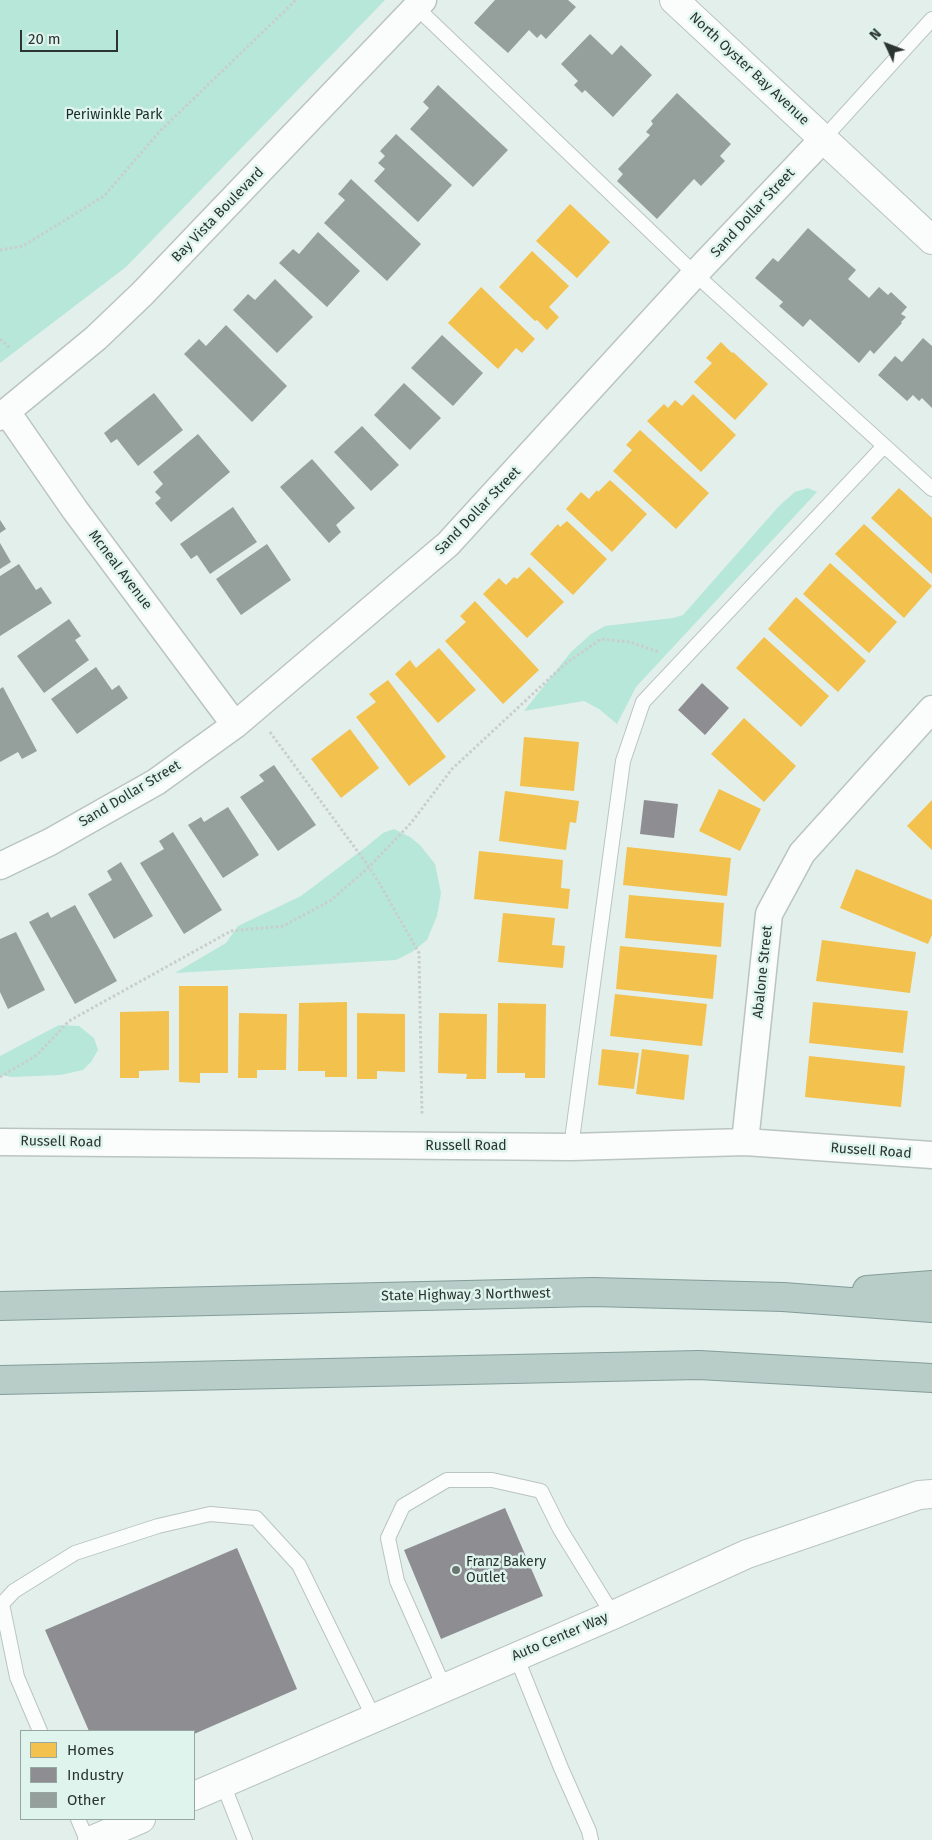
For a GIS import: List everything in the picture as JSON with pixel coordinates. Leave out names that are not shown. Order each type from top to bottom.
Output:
[{"type":"highway","points":[[783,1296],[932,1285]]},
{"type":"highway","name":"State Highway 3 Northwest","points":[[0,1306],[593,1292],[783,1296],[932,1308]]},
{"type":"highway","points":[[0,1380],[699,1365],[932,1378]]},
{"type":"street","name":"North Oyster Bay Avenue","points":[[674,0],[932,240]]},
{"type":"street","name":"Bay Vista Boulevard","points":[[4,415],[96,338],[142,294],[419,4]]},
{"type":"street","name":"Sand Dollar Street","points":[[0,866],[50,842],[156,782],[235,724],[448,544],[695,274],[824,138]]},
{"type":"street","name":"Mcneal Avenue","points":[[4,415],[235,724]]},
{"type":"street","name":"Abalone Street","points":[[745,1142],[770,914],[802,853],[932,709]]},
{"type":"street","name":"Russell Road","points":[[0,1142],[571,1147],[745,1142],[932,1155]]},
{"type":"street","name":"Auto Center Way","points":[[195,1796],[613,1615],[747,1554],[919,1495],[932,1494]]},
{"type":"street","points":[[92,1840],[139,1820]]},
{"type":"lane","points":[[419,4],[695,274],[932,489]]},
{"type":"lane","points":[[824,138],[932,19]]},
{"type":"lane","points":[[571,1147],[624,761],[643,702],[884,446]]},
{"type":"lane","points":[[444,1688],[397,1581],[388,1538],[403,1506],[447,1480],[492,1480],[541,1492],[560,1529],[613,1615]]},
{"type":"lane","points":[[40,1730],[17,1677],[2,1604],[14,1591],[75,1553],[158,1526],[210,1514],[256,1518],[300,1565],[374,1718]]},
{"type":"lane","points":[[516,1656],[561,1768],[589,1831],[590,1840]]},
{"type":"lane","points":[[223,1784],[245,1840]]},
{"type":"lane","points":[[78,1820],[87,1840]]},
{"type":"path","points":[[0,250],[23,246],[104,196],[161,130],[296,0]]},
{"type":"path","points":[[0,339],[11,350]]},
{"type":"path","points":[[0,1077],[37,1055],[69,1021],[231,931],[283,926],[330,901],[369,867],[411,823],[452,769],[565,664],[601,638],[630,642],[661,653],[678,665]]},
{"type":"path","points":[[274,725],[270,732],[382,886],[419,953],[422,1121]]},
{"type":"green space","name":"Periwinkle Park","points":[[0,0],[385,0],[126,267],[0,363]]},
{"type":"green space","points":[[808,488],[817,492],[636,687],[617,724],[599,709],[584,701],[524,711],[571,652],[591,634],[605,626],[673,618],[683,615],[779,506],[795,492]]},
{"type":"green space","points":[[394,829],[410,837],[420,845],[435,864],[441,893],[437,916],[427,940],[412,952],[396,960],[175,973],[226,943],[238,926],[301,896],[383,833]]},
{"type":"green space","points":[[59,1025],[79,1026],[94,1038],[98,1050],[91,1062],[83,1070],[60,1075],[12,1077],[0,1075],[0,1056]]},
{"type":"building: Homes","points":[[570,204],[610,242],[577,278],[536,241]]},
{"type":"building: Homes","points":[[532,251],[569,286],[549,307],[559,317],[547,330],[499,287]]},
{"type":"building: Homes","points":[[481,287],[535,339],[522,353],[516,348],[498,369],[448,323]]},
{"type":"building: Homes","points":[[721,342],[768,384],[735,420],[694,382],[712,363],[706,358]]},
{"type":"building: Homes","points":[[693,394],[736,435],[701,472],[647,421],[664,404],[668,408],[675,400],[682,406]]},
{"type":"building: Homes","points":[[640,430],[709,493],[676,529],[613,471],[632,450],[626,445]]},
{"type":"building: Homes","points":[[610,480],[647,514],[612,552],[566,509],[581,492],[589,499]]},
{"type":"building: Homes","points":[[899,488],[932,518],[932,574],[871,518]]},
{"type":"building: Homes","points":[[567,521],[607,559],[573,595],[530,554],[558,524],[560,527]]},
{"type":"building: Homes","points":[[864,524],[932,586],[904,618],[835,554]]},
{"type":"building: Homes","points":[[830,563],[897,622],[869,653],[803,594]]},
{"type":"building: Homes","points":[[529,567],[564,602],[527,638],[483,594],[499,578],[506,585],[514,577],[517,579]]},
{"type":"building: Homes","points":[[796,597],[866,661],[838,692],[768,629]]},
{"type":"building: Homes","points":[[475,601],[539,670],[503,704],[445,641],[466,622],[460,616]]},
{"type":"building: Homes","points":[[764,637],[829,696],[801,727],[736,668]]},
{"type":"building: Homes","points":[[439,648],[476,690],[438,723],[395,674],[410,660],[416,668]]},
{"type":"building: Homes","points":[[388,680],[446,757],[409,786],[356,717],[376,702],[369,694]]},
{"type":"building: Homes","points":[[744,718],[796,766],[764,802],[711,754]]},
{"type":"building: Homes","points":[[350,729],[379,768],[341,798],[311,759]]},
{"type":"building: Homes","points":[[524,737],[579,742],[574,791],[520,786]]},
{"type":"building: Homes","points":[[719,789],[761,809],[740,851],[699,831]]},
{"type":"building: Homes","points":[[505,791],[579,801],[576,823],[570,822],[566,850],[499,841]]},
{"type":"building: Homes","points":[[932,800],[932,850],[907,826]]},
{"type":"building: Homes","points":[[627,847],[731,858],[727,896],[623,885]]},
{"type":"building: Homes","points":[[479,851],[563,860],[561,888],[570,889],[568,909],[474,899]]},
{"type":"building: Homes","points":[[856,869],[932,900],[932,935],[928,944],[840,908]]},
{"type":"building: Homes","points":[[629,895],[724,903],[721,947],[625,938]]},
{"type":"building: Homes","points":[[503,913],[555,918],[552,945],[565,946],[563,968],[498,962]]},
{"type":"building: Homes","points":[[822,940],[916,952],[910,993],[816,981]]},
{"type":"building: Homes","points":[[620,946],[717,955],[713,999],[616,989]]},
{"type":"building: Homes","points":[[179,986],[228,986],[228,1073],[200,1073],[200,1083],[179,1082]]},
{"type":"building: Homes","points":[[615,994],[707,1004],[702,1046],[610,1036]]},
{"type":"building: Homes","points":[[347,1002],[347,1077],[325,1077],[325,1071],[298,1071],[299,1003]]},
{"type":"building: Homes","points":[[813,1002],[908,1011],[903,1053],[809,1043]]},
{"type":"building: Homes","points":[[498,1003],[546,1004],[545,1078],[525,1078],[525,1073],[497,1073]]},
{"type":"building: Homes","points":[[169,1011],[169,1070],[139,1071],[139,1078],[120,1078],[120,1012]]},
{"type":"building: Homes","points":[[239,1013],[287,1014],[286,1070],[257,1070],[257,1078],[238,1078]]},
{"type":"building: Homes","points":[[357,1013],[405,1014],[405,1072],[377,1071],[377,1079],[357,1079]]},
{"type":"building: Homes","points":[[439,1013],[487,1014],[486,1079],[466,1079],[467,1074],[438,1073]]},
{"type":"building: Homes","points":[[602,1049],[639,1053],[634,1089],[598,1085]]},
{"type":"building: Homes","points":[[642,1049],[689,1055],[684,1100],[636,1094]]},
{"type":"building: Homes","points":[[809,1056],[905,1066],[901,1107],[805,1097]]},
{"type":"building: Industry","points":[[702,683],[729,708],[705,735],[678,710]]},
{"type":"building: Industry","points":[[644,800],[678,804],[674,838],[640,834]]},
{"type":"building: Industry","points":[[505,1508],[543,1596],[441,1639],[404,1550]]},
{"type":"building: Industry","points":[[237,1548],[297,1689],[195,1734],[195,1730],[89,1730],[45,1630]]},
{"type":"building: Other","points":[[495,0],[568,0],[576,7],[546,39],[541,34],[537,38],[529,30],[508,53],[474,23]]},
{"type":"building: Other","points":[[590,34],[612,55],[621,45],[652,75],[613,117],[585,90],[582,93],[574,85],[578,81],[561,64]]},
{"type":"building: Other","points":[[438,85],[508,150],[473,187],[410,129],[429,108],[423,102]]},
{"type":"building: Other","points":[[677,93],[731,144],[720,156],[725,161],[701,186],[694,179],[657,219],[617,181],[623,174],[618,169],[650,135],[646,132],[653,124],[651,121]]},
{"type":"building: Other","points":[[396,134],[452,185],[418,222],[374,181],[385,169],[378,163],[385,156],[380,151]]},
{"type":"building: Other","points":[[351,179],[421,244],[387,281],[324,223],[345,200],[338,194]]},
{"type":"building: Other","points":[[808,228],[856,270],[848,279],[869,298],[879,287],[888,295],[891,292],[907,307],[901,314],[906,317],[902,323],[874,354],[870,350],[859,363],[810,319],[803,327],[779,306],[783,302],[755,278],[773,258],[778,262]]},
{"type":"building: Other","points":[[318,232],[360,271],[327,307],[279,263],[293,249],[299,254]]},
{"type":"building: Other","points":[[275,279],[313,317],[277,353],[233,310],[248,294],[255,300]]},
{"type":"building: Other","points":[[226,325],[287,386],[252,422],[184,354],[199,339],[206,346]]},
{"type":"building: Other","points":[[442,335],[483,373],[453,406],[411,368]]},
{"type":"building: Other","points":[[923,338],[932,346],[932,408],[922,398],[919,401],[913,395],[907,401],[878,375],[895,356],[902,362]]},
{"type":"building: Other","points":[[404,383],[441,418],[410,450],[374,415]]},
{"type":"building: Other","points":[[154,393],[183,430],[138,466],[117,439],[111,443],[104,433]]},
{"type":"building: Other","points":[[362,426],[399,465],[371,491],[334,452]]},
{"type":"building: Other","points":[[198,434],[230,472],[171,522],[155,503],[161,498],[155,492],[163,484],[153,472]]},
{"type":"building: Other","points":[[312,459],[355,508],[336,525],[341,532],[329,543],[280,487]]},
{"type":"building: Other","points":[[233,507],[257,542],[210,574],[197,555],[191,559],[180,544]]},
{"type":"building: Other","points":[[0,520],[6,529],[0,533]]},
{"type":"building: Other","points":[[0,543],[11,562],[0,569]]},
{"type":"building: Other","points":[[267,544],[291,580],[241,615],[216,579]]},
{"type":"building: Other","points":[[19,564],[36,590],[41,587],[52,603],[0,636],[0,576]]},
{"type":"building: Other","points":[[69,619],[81,636],[75,640],[89,660],[44,693],[17,656]]},
{"type":"building: Other","points":[[96,667],[112,690],[119,685],[128,698],[77,734],[51,699]]},
{"type":"building: Other","points":[[3,687],[37,751],[22,759],[18,752],[0,762],[0,689]]},
{"type":"building: Other","points":[[274,765],[316,825],[278,851],[240,797],[264,781],[259,775]]},
{"type":"building: Other","points":[[228,807],[259,855],[223,878],[188,825],[201,817],[204,822]]},
{"type":"building: Other","points":[[173,832],[222,910],[184,934],[140,863],[164,849],[159,841]]},
{"type":"building: Other","points":[[121,862],[153,916],[114,939],[88,894],[112,880],[107,871]]},
{"type":"building: Other","points":[[75,905],[117,981],[75,1004],[29,922],[48,912],[51,918]]},
{"type":"building: Other","points":[[16,932],[45,990],[8,1009],[0,992],[0,939]]},
{"type":"place","name":"Franz Bakery Outlet","points":[[456,1570]]}]
